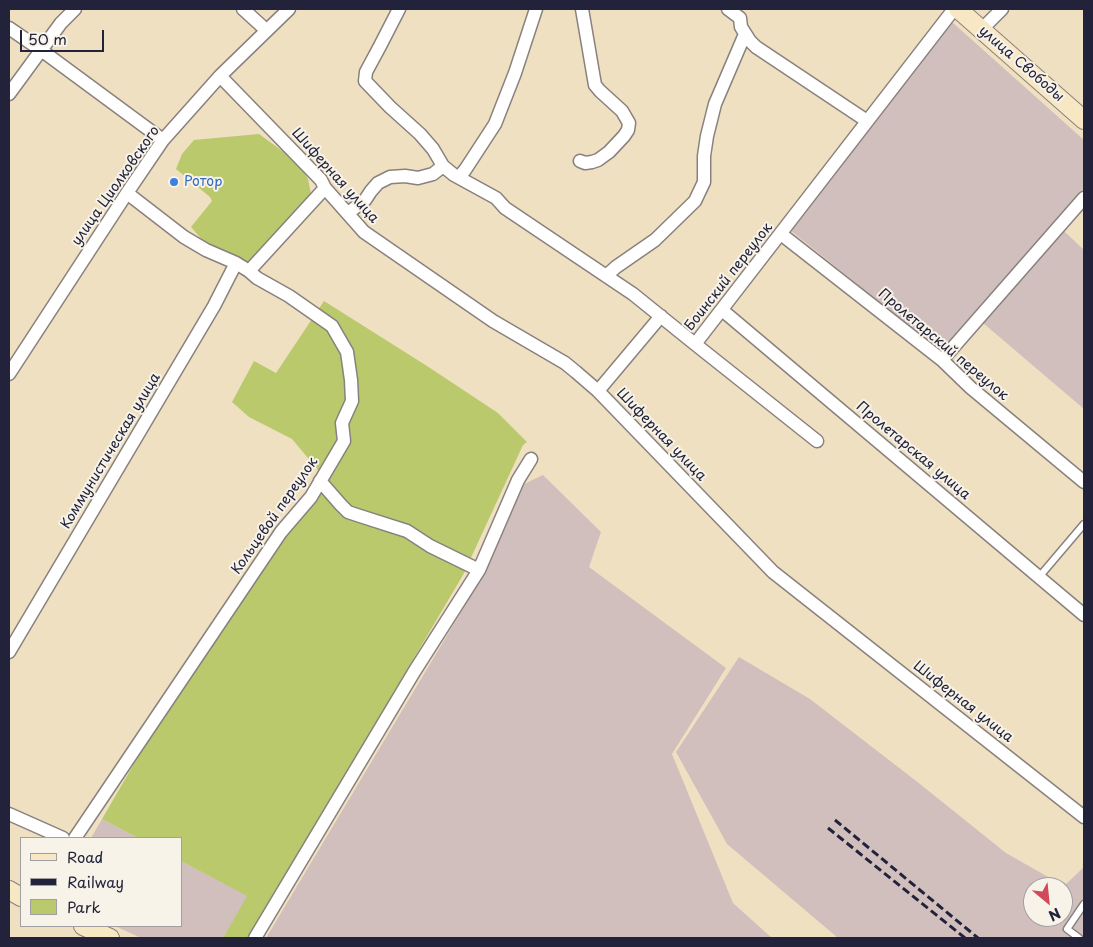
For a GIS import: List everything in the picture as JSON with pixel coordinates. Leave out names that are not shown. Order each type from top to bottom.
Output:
[{"type":"street","points":[[9,94],[61,23],[75,9]]},
{"type":"street","points":[[243,9],[266,30]]},
{"type":"street","name":"улица Циолковского","points":[[9,374],[163,140],[220,76],[289,9]]},
{"type":"street","name":"Боинский переулок","points":[[398,9],[366,72],[365,81],[420,134],[443,166],[459,178],[496,198],[505,208],[634,294],[695,344],[954,9]]},
{"type":"street","points":[[459,178],[495,124],[516,73],[536,9]]},
{"type":"street","points":[[580,161],[592,162],[609,152],[624,136],[628,130],[629,123],[622,111],[595,85],[582,9]]},
{"type":"street","points":[[728,9],[744,13],[741,27],[756,47],[867,121]]},
{"type":"street","name":"улица Свободы","points":[[958,9],[1084,120]]},
{"type":"street","points":[[982,29],[1002,9]]},
{"type":"street","points":[[9,28],[163,140]]},
{"type":"street","points":[[606,276],[655,240],[695,201],[704,182],[704,156],[715,104],[745,34]]},
{"type":"street","name":"Шиферная улица","points":[[220,76],[321,180],[325,188],[364,232],[493,321],[576,372],[598,391],[773,572],[1084,817]]},
{"type":"street","points":[[348,213],[365,200],[378,183],[390,177],[405,176],[418,178],[433,174],[443,166]]},
{"type":"street","points":[[249,271],[325,188]]},
{"type":"street","name":"Кольцевой переулок","points":[[76,837],[281,532],[311,497],[344,441],[342,423],[352,401],[347,352],[332,326],[236,263],[206,250],[184,236],[127,192]]},
{"type":"street","points":[[942,360],[1084,198]]},
{"type":"street","name":"Пролетарский переулок","points":[[781,234],[942,360],[971,388],[1084,482]]},
{"type":"street","name":"Коммунистическая улица","points":[[9,652],[214,306],[236,263]]},
{"type":"street","name":"Пролетарская улица","points":[[722,310],[1084,615]]},
{"type":"street","points":[[598,391],[661,316]]},
{"type":"street","points":[[695,344],[817,441]]},
{"type":"street","points":[[255,938],[409,680],[479,570],[518,480],[531,459]]},
{"type":"street","points":[[320,481],[348,512],[407,531],[430,546],[479,570]]},
{"type":"street","points":[[9,814],[61,837]]},
{"type":"street","points":[[85,927],[110,938]]},
{"type":"lane","points":[[1040,577],[1084,524]]},
{"type":"lane","points":[[1079,938],[1067,930],[1084,904]]},
{"type":"shaded area","points":[[952,22],[1084,140],[1084,189],[940,351],[790,230]]},
{"type":"shaded area","points":[[1064,231],[1084,250],[1084,409],[983,323]]},
{"type":"shaded area","points":[[543,475],[601,532],[589,567],[726,668],[672,754],[733,903],[772,938],[266,938],[488,567],[524,484]]},
{"type":"shaded area","points":[[739,657],[810,699],[1006,853],[1048,877],[1023,877],[1023,927],[1073,927],[1073,877],[1084,867],[1084,938],[838,938],[727,844],[676,752]]},
{"type":"shaded area","points":[[102,819],[136,837],[92,837]]},
{"type":"shaded area","points":[[182,862],[248,896],[223,938],[141,938],[117,927],[182,927]]},
{"type":"green space","points":[[259,134],[303,166],[311,194],[253,263],[227,254],[205,243],[191,227],[212,201],[210,197],[176,169],[182,154],[194,140]]},
{"type":"green space","points":[[324,301],[498,413],[527,442],[523,445],[463,575],[247,938],[223,938],[247,896],[182,862],[182,837],[136,837],[102,819],[142,750],[229,614],[281,542],[318,470],[292,439],[249,417],[232,402],[254,361],[276,373]]},
{"type":"railway","points":[[835,820],[978,938]]},
{"type":"railway","points":[[828,828],[965,938]]},
{"type":"place","name":"Poтор","points":[[174,182]]}]
